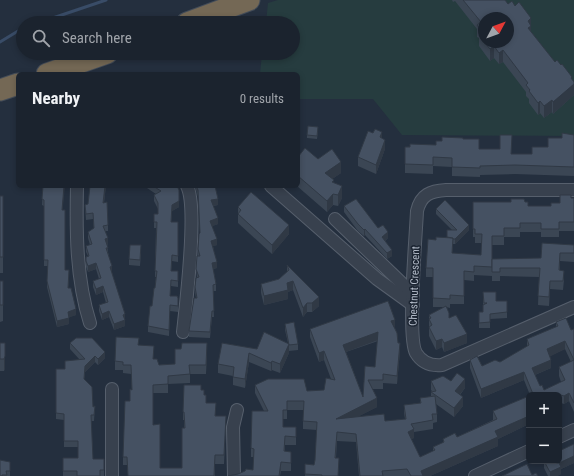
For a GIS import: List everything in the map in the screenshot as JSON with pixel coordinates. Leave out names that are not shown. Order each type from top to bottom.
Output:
[{"type":"highway","points":[[206,16],[249,0]]},
{"type":"highway","points":[[53,72],[87,60]]},
{"type":"highway","points":[[0,90],[16,85]]},
{"type":"street","points":[[77,188],[77,238],[81,288],[90,323]]},
{"type":"street","points":[[183,332],[192,210],[188,188]]},
{"type":"street","points":[[273,188],[377,279],[413,299]]},
{"type":"street","name":"Chestnut Crescent","points":[[574,190],[434,190],[425,195],[419,203],[417,210],[413,299],[413,346],[421,359],[434,366],[449,363],[574,307]]},
{"type":"street","points":[[335,219],[413,299]]},
{"type":"street","points":[[112,389],[112,476]]},
{"type":"street","points":[[234,476],[234,427],[237,410]]},
{"type":"street","points":[[562,436],[574,430]]},
{"type":"street","points":[[475,476],[526,452]]},
{"type":"green space","points":[[278,0],[574,0],[574,136],[402,135],[373,99],[300,99],[300,72],[260,72],[261,60],[300,60],[300,16],[267,16],[268,3]]},
{"type":"building","points":[[463,0],[505,0],[508,4],[512,1],[515,6],[519,2],[531,18],[528,21],[531,26],[528,28],[555,62],[557,60],[561,65],[562,64],[572,77],[571,78],[574,84],[553,102],[552,100],[544,106],[540,101],[538,103],[526,85],[528,83],[503,50],[499,53],[495,48],[514,48],[514,12],[478,12],[478,18]]},
{"type":"building","points":[[308,126],[318,127],[317,136],[307,135]]},
{"type":"building","points":[[375,129],[382,132],[380,137],[385,140],[376,165],[358,157],[368,131],[373,133]]},
{"type":"building","points":[[562,133],[574,135],[574,167],[515,165],[480,166],[480,168],[452,167],[452,158],[433,157],[433,165],[405,164],[405,147],[410,147],[410,144],[436,145],[436,141],[442,141],[442,137],[479,139],[479,149],[500,149],[500,135],[512,135],[511,154],[532,154],[532,147],[548,147],[548,138],[562,138]]},
{"type":"building","points":[[305,148],[318,159],[332,149],[341,162],[325,173],[334,180],[332,182],[342,186],[338,195],[333,194],[327,201],[300,178],[300,154]]},
{"type":"building","points":[[43,188],[64,188],[62,210],[65,210],[65,270],[69,270],[68,288],[71,288],[76,309],[68,312],[69,318],[57,321],[47,281],[48,260],[44,260],[44,200],[42,199]]},
{"type":"building","points":[[90,188],[105,188],[103,203],[107,202],[108,225],[103,226],[108,238],[105,239],[108,248],[106,248],[112,266],[110,267],[125,314],[123,315],[125,320],[114,324],[109,311],[102,314],[99,305],[108,302],[103,286],[96,289],[93,281],[101,278],[96,263],[88,266],[86,261],[86,257],[89,256],[86,246],[92,244],[88,232],[94,228],[93,213],[86,214],[85,205],[88,204]]},
{"type":"building","points":[[156,188],[178,188],[179,190],[179,201],[172,205],[171,222],[178,222],[178,256],[172,255],[171,271],[178,271],[178,281],[171,280],[170,296],[177,296],[178,306],[170,305],[169,330],[148,326],[150,306],[152,306],[157,271],[155,271],[157,222],[154,222],[154,214],[158,214],[158,203],[154,195],[161,191]]},
{"type":"building","points":[[197,188],[215,188],[218,199],[211,200],[218,218],[210,221],[217,239],[211,241],[217,262],[212,263],[216,284],[213,285],[214,311],[212,311],[210,332],[189,331],[194,298],[197,298],[195,287],[196,278],[199,277],[196,269],[197,256],[200,256],[198,249],[200,233]]},
{"type":"building","points":[[251,192],[289,225],[272,245],[238,214],[241,210],[238,207]]},
{"type":"building","points":[[560,195],[571,195],[571,198],[574,198],[574,222],[559,222],[559,229],[541,229],[541,223],[520,223],[520,228],[504,228],[504,236],[492,236],[492,267],[474,266],[474,272],[464,271],[464,296],[450,295],[450,299],[433,298],[433,268],[426,268],[428,239],[436,240],[436,237],[453,238],[452,253],[481,255],[482,234],[475,234],[475,229],[473,229],[473,202],[511,202],[511,199],[524,199],[525,202],[528,202],[528,206],[551,206],[551,203],[560,203]]},
{"type":"building","points":[[0,196],[3,196],[3,257],[0,257]]},
{"type":"building","points":[[356,199],[378,228],[383,225],[388,232],[382,237],[392,250],[387,253],[365,229],[364,230],[358,224],[344,206]]},
{"type":"building","points":[[445,200],[469,225],[455,239],[447,237],[447,230],[457,230],[436,209]]},
{"type":"building","points":[[542,243],[574,245],[574,253],[560,253],[559,270],[564,271],[563,281],[550,281],[549,297],[538,296],[540,268],[500,268],[500,272],[492,272],[492,259],[541,258]]},
{"type":"building","points":[[130,245],[141,245],[140,260],[129,259]]},
{"type":"building","points":[[287,265],[319,297],[312,303],[307,303],[303,308],[293,281],[287,283],[288,290],[264,296],[261,284],[279,279],[289,270]]},
{"type":"building","points":[[0,281],[3,281],[3,305],[0,305]]},
{"type":"building","points":[[483,292],[496,292],[496,301],[507,301],[507,312],[490,314],[490,322],[479,323],[479,312],[483,312],[483,305],[487,303],[484,303]]},
{"type":"building","points":[[388,301],[395,320],[391,321],[397,333],[398,343],[400,343],[397,376],[383,374],[383,380],[368,380],[377,398],[336,419],[384,414],[385,421],[406,419],[404,405],[421,403],[420,398],[435,396],[437,414],[432,414],[433,420],[411,424],[414,429],[408,432],[420,457],[435,450],[433,447],[444,442],[443,439],[455,433],[457,437],[497,419],[493,411],[526,397],[526,417],[495,431],[498,437],[421,471],[423,476],[411,476],[407,469],[382,471],[383,476],[360,476],[356,434],[337,432],[335,458],[339,458],[338,476],[322,476],[305,474],[305,464],[314,465],[317,422],[303,421],[304,401],[287,401],[287,410],[283,410],[283,427],[296,427],[296,437],[285,436],[284,451],[291,452],[291,463],[281,462],[279,476],[228,476],[238,474],[246,469],[253,470],[254,449],[251,448],[252,411],[268,411],[255,385],[268,379],[304,379],[307,391],[324,390],[326,378],[335,380],[324,351],[319,353],[310,329]],"holes":[[[378,332],[375,367],[365,366],[363,397],[343,345]]]},
{"type":"building","points":[[446,306],[449,313],[449,318],[456,315],[467,334],[444,343],[442,339],[436,341],[429,327],[432,325],[429,315]]},
{"type":"building","points":[[566,318],[571,330],[574,329],[574,360],[574,403],[569,393],[564,396],[562,395],[562,392],[532,392],[524,372],[481,389],[470,360],[477,356],[482,366],[495,360],[500,362],[529,345],[527,339],[558,326],[556,322]],"holes":[[[565,341],[574,360],[559,367],[565,380],[544,390],[542,385],[540,386],[532,368],[551,360],[547,349]]]},
{"type":"building","points":[[294,322],[298,344],[289,345],[285,324]]},
{"type":"building","points":[[264,332],[289,344],[280,364],[272,361],[271,363],[249,353],[245,379],[233,377],[234,367],[218,364],[222,343],[257,349]]},
{"type":"building","points":[[116,337],[139,338],[138,345],[154,346],[153,359],[157,359],[159,365],[175,364],[175,349],[181,349],[182,343],[207,343],[206,365],[189,365],[190,374],[168,376],[168,384],[153,385],[153,425],[160,424],[160,468],[182,468],[182,428],[185,428],[183,412],[184,385],[201,385],[201,390],[204,390],[204,395],[206,395],[206,403],[216,403],[215,416],[226,416],[224,455],[215,455],[214,476],[128,476],[127,457],[123,457],[125,401],[130,401],[130,389],[132,390],[131,365],[123,365],[123,362],[115,361]]},
{"type":"building","points":[[76,338],[92,338],[105,352],[98,359],[95,356],[85,366],[84,379],[92,387],[93,407],[95,406],[94,415],[91,415],[93,459],[104,459],[104,470],[100,470],[100,476],[77,476],[77,471],[63,471],[63,458],[78,458],[78,441],[64,441],[64,414],[56,413],[56,369],[65,369],[65,361],[85,359],[70,343]]},
{"type":"building","points":[[0,343],[5,343],[4,359],[0,359]]},
{"type":"building","points":[[457,373],[465,379],[455,391],[463,397],[454,408],[431,392],[436,391],[431,381],[443,376],[451,381]]},
{"type":"building","points":[[574,444],[574,456],[562,462],[562,450]]},
{"type":"building","points":[[0,460],[10,462],[10,471],[6,471],[7,475],[0,476]]},
{"type":"building","points":[[527,464],[532,475],[536,473],[538,476],[502,476]]},
{"type":"building","points":[[546,464],[560,464],[561,467],[550,472]]},
{"type":"waterway","points":[[59,16],[106,0]]},
{"type":"waterway","points":[[0,42],[16,32]]}]
